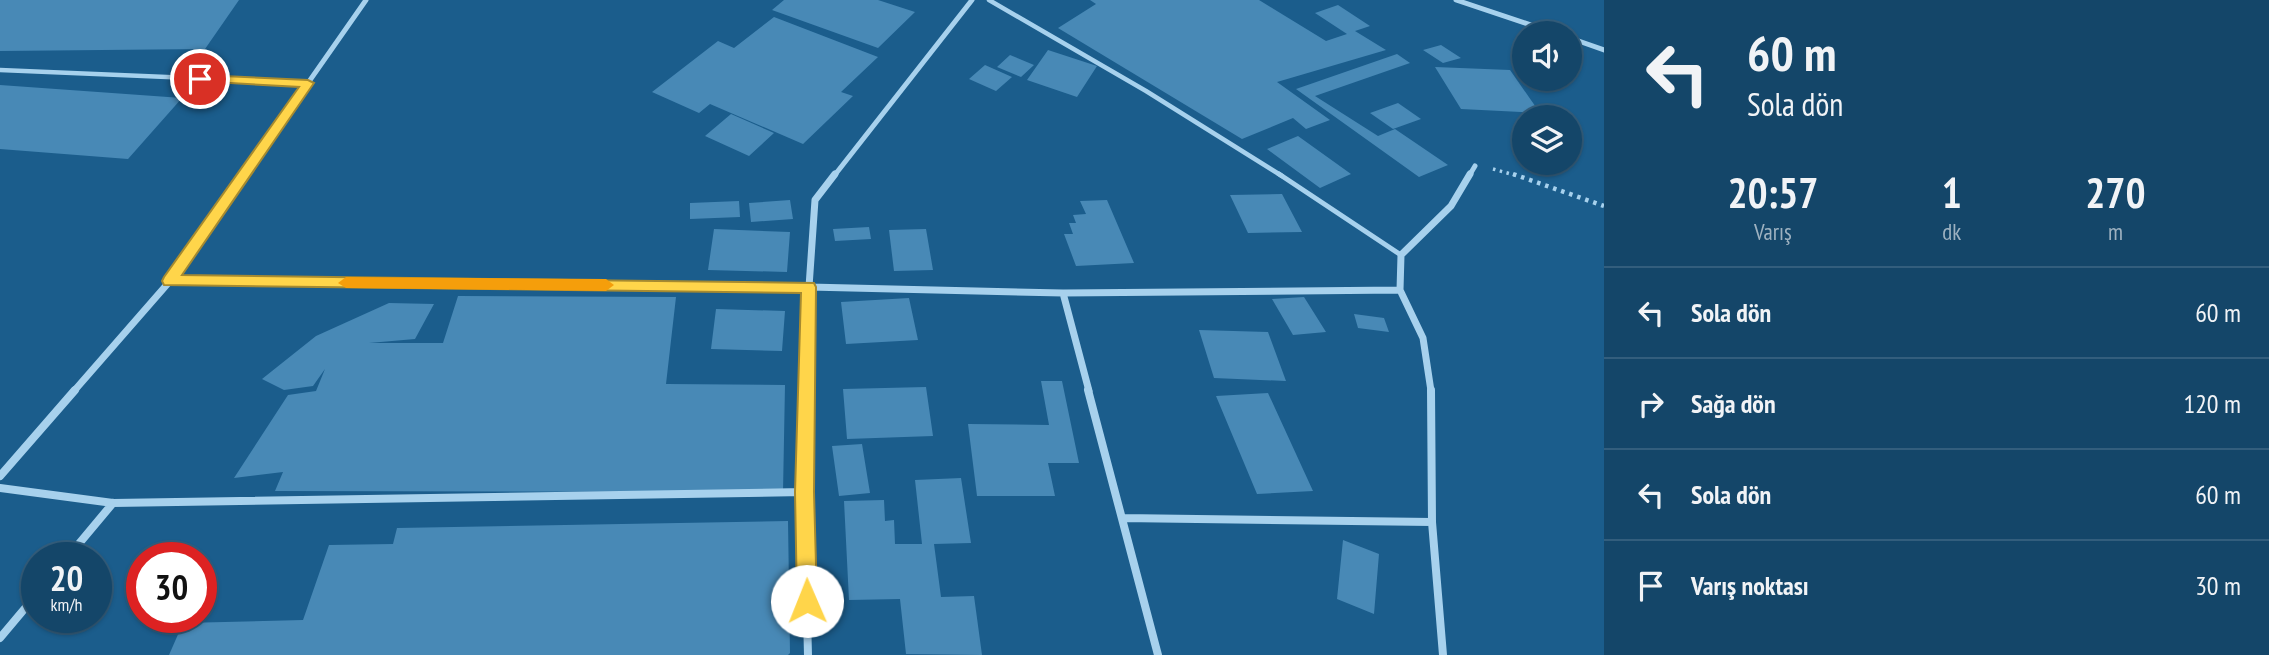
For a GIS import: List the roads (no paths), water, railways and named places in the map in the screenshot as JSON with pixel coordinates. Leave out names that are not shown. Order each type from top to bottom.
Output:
[{"type":"street","points":[[0,476],[170,281],[366,0]]},
{"type":"street","points":[[808,655],[804,492],[809,287],[815,200],[972,0]]},
{"type":"street","points":[[1456,0],[1519,21]]},
{"type":"street","points":[[1582,42],[1604,50]]},
{"type":"street","points":[[1443,655],[1432,522],[1431,380],[1423,338],[1400,290],[1401,255],[1451,205],[1475,166]]},
{"type":"street","points":[[170,281],[809,287],[1063,293],[1400,290]]},
{"type":"street","points":[[1063,293],[1158,655]]},
{"type":"street","points":[[0,488],[113,503],[804,492]]},
{"type":"street","points":[[80,542],[113,503]]},
{"type":"street","points":[[1122,518],[1432,522]]},
{"type":"street","points":[[0,638],[21,613]]},
{"type":"lane","points":[[989,0],[1112,68],[1292,181],[1401,255]]},
{"type":"lane","points":[[0,70],[308,83]]}]
